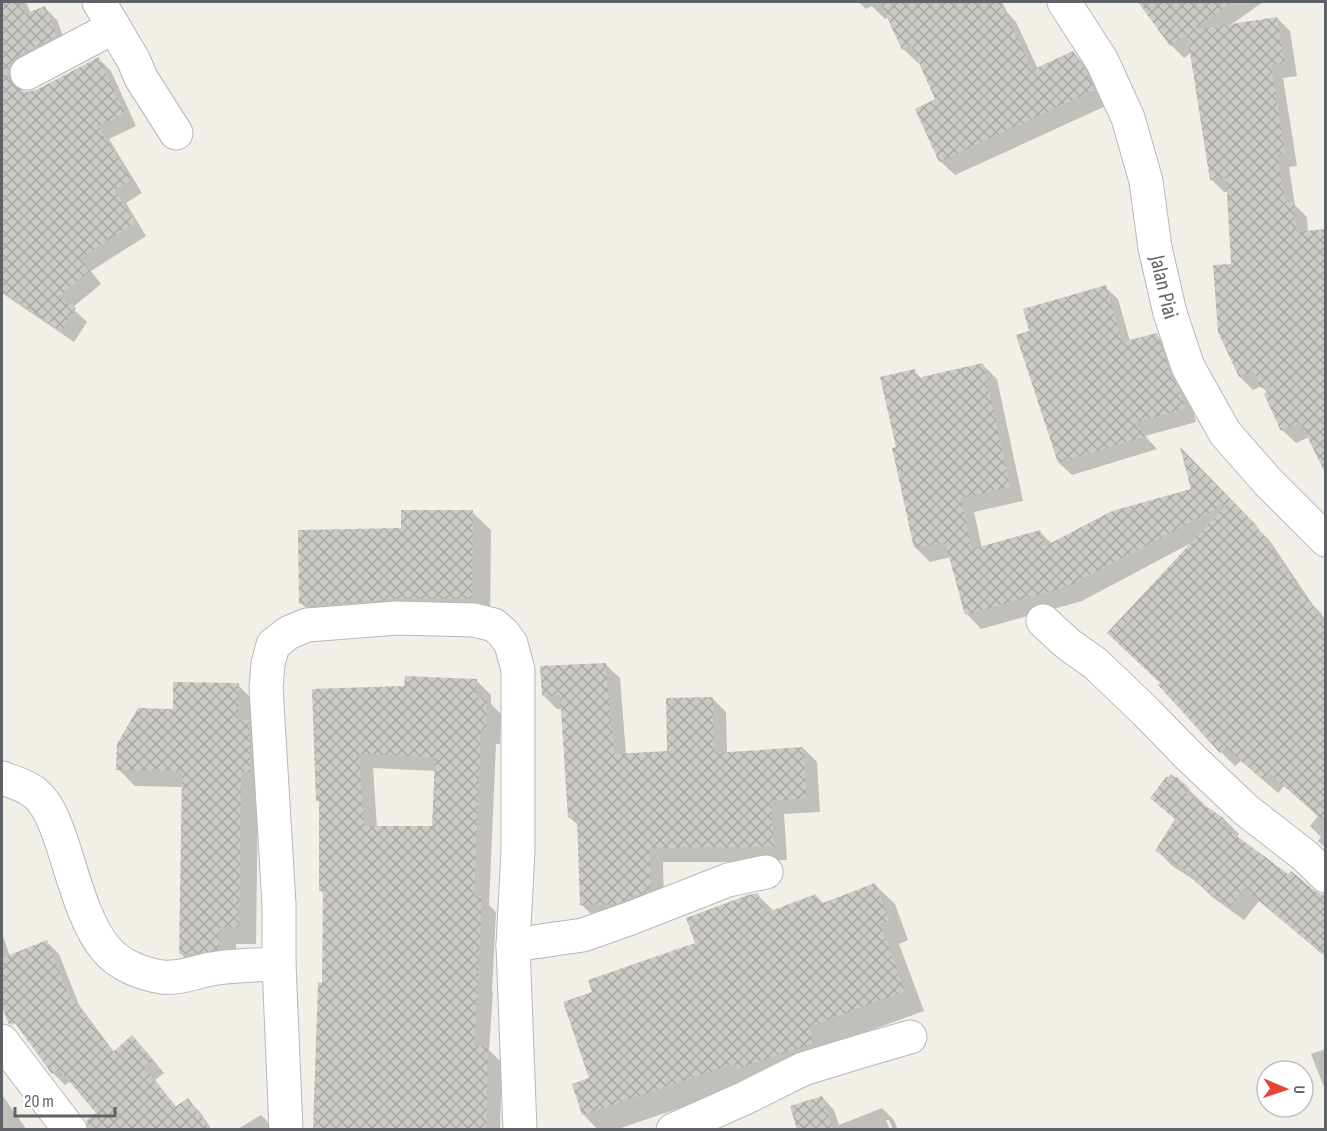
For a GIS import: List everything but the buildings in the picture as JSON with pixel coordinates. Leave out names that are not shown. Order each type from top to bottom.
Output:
[{"type":"street","name":"Jalan Piai","points":[[1064,2],[1102,61],[1128,118],[1146,181],[1155,248],[1170,313],[1188,367],[1225,433],[1269,483],[1326,540]]},
{"type":"street","points":[[27,73],[107,14],[141,78],[176,133]]},
{"type":"street","points":[[286,1130],[279,964],[279,904],[266,687],[268,663],[273,645],[288,633],[307,625],[397,618],[474,620],[494,625],[511,644],[518,670],[518,851],[513,945],[520,1130]]},
{"type":"street","points":[[1043,621],[1068,644],[1105,672],[1246,810],[1304,855],[1326,876]]},
{"type":"street","points":[[2,778],[19,783],[34,792],[47,806],[91,928],[106,950],[121,962],[137,970],[162,977],[178,977],[213,969],[279,964]]},
{"type":"street","points":[[513,945],[583,935],[728,880],[766,872]]},
{"type":"street","points":[[673,1130],[803,1069],[910,1037]]},
{"type":"street","points":[[2,1041],[70,1130]]}]
